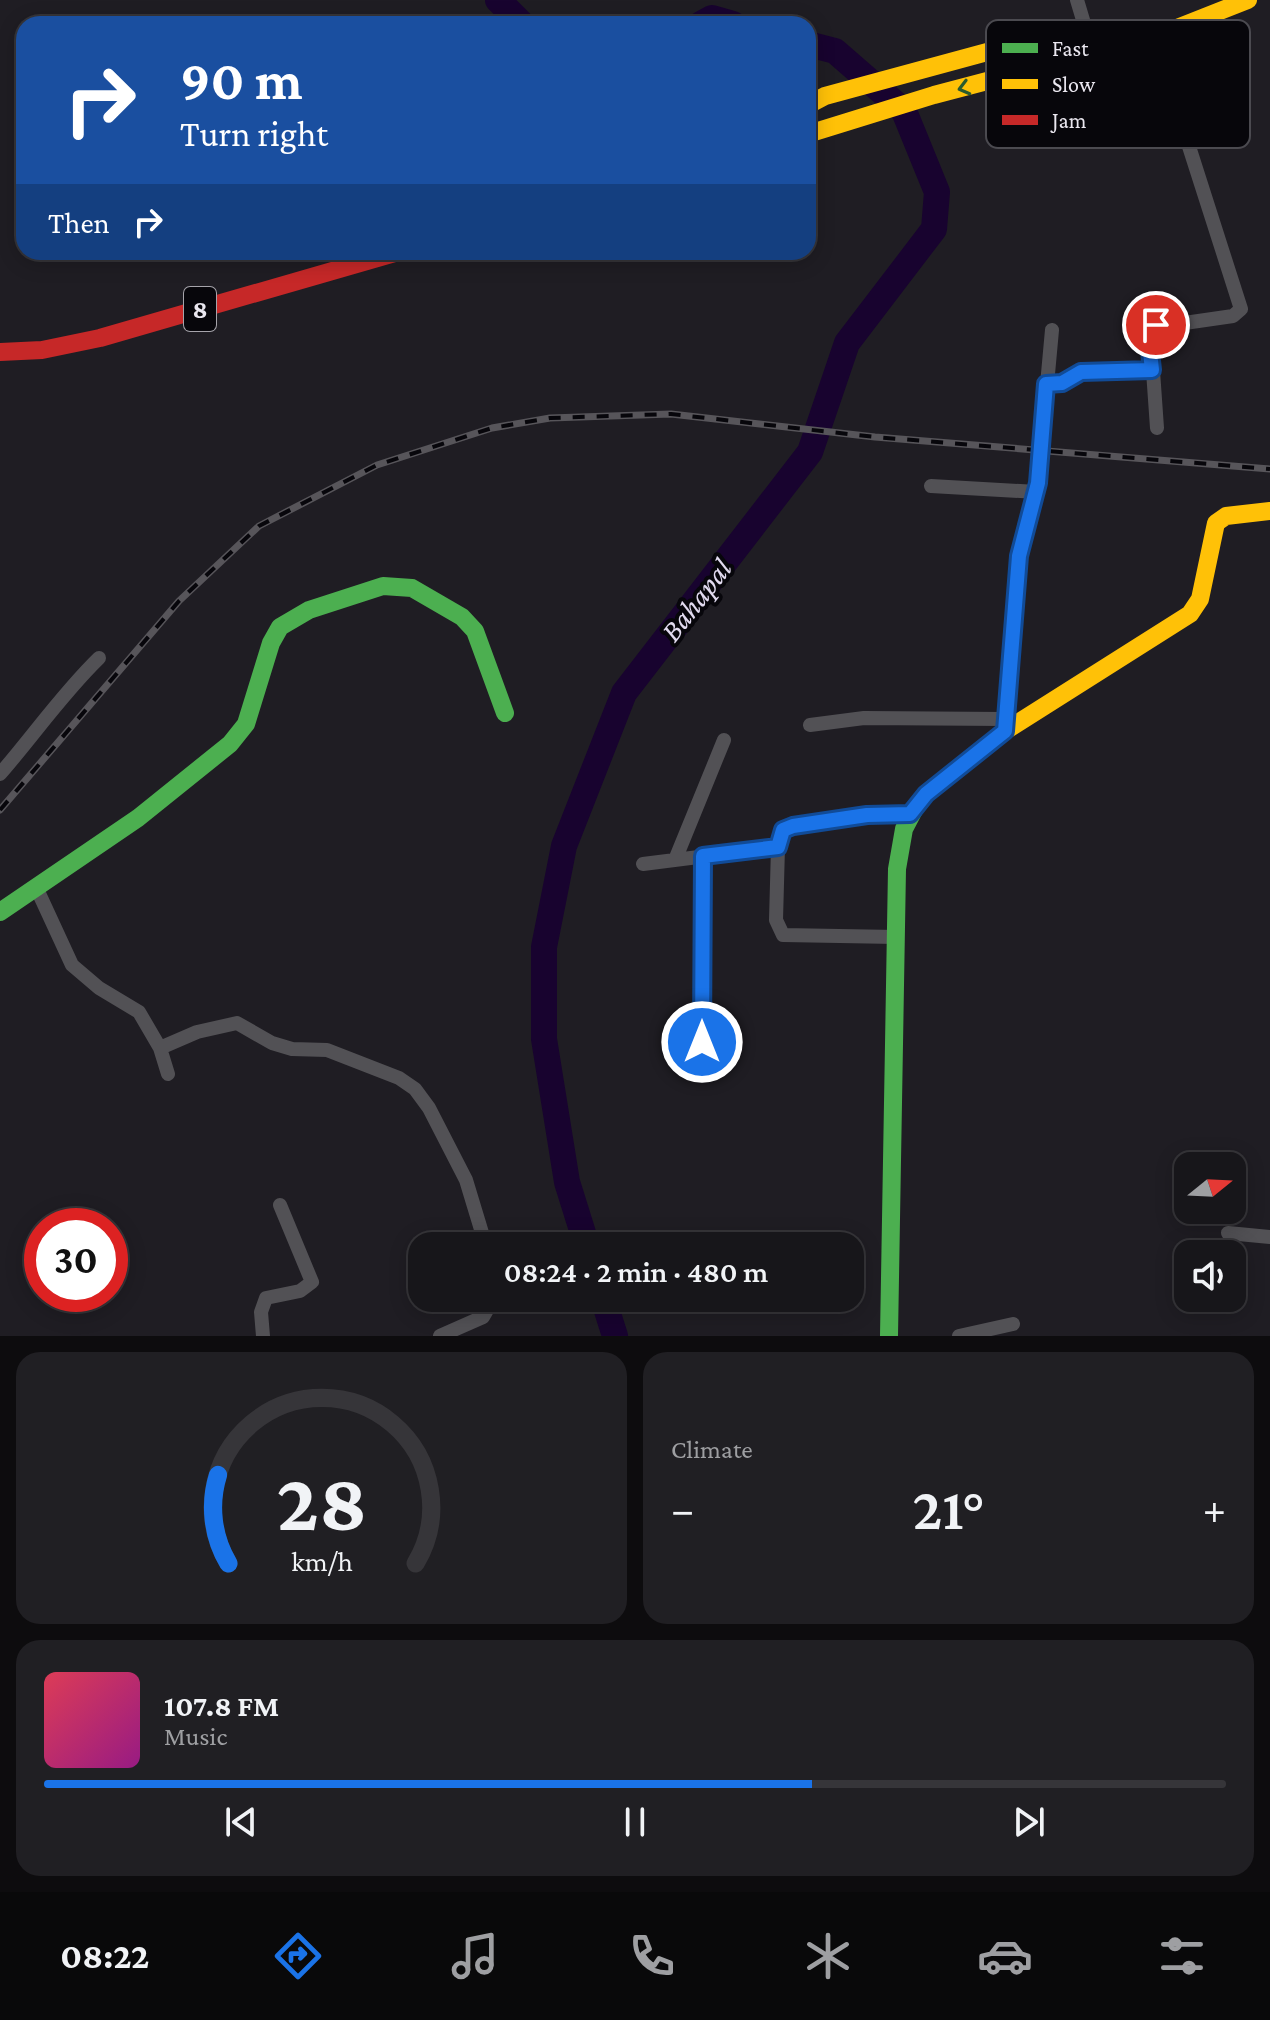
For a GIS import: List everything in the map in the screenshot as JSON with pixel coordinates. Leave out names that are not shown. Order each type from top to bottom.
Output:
[{"type":"main road","points":[[1197,20],[1248,0]]},
{"type":"main road","points":[[816,100],[986,52]]},
{"type":"main road","points":[[816,131],[986,81]]},
{"type":"main road","name":"8","points":[[0,352],[42,350],[100,338],[370,260]]},
{"type":"main road","points":[[889,1336],[899,851],[910,814],[926,794],[1004,725],[1190,614],[1200,599],[1216,523],[1226,516],[1270,511]]},
{"type":"main road","points":[[0,912],[138,818],[230,744],[246,724],[271,643],[280,627],[309,610],[383,586],[412,588],[462,617],[475,631],[505,713]]},
{"type":"street","points":[[1077,0],[1083,20]]},
{"type":"street","points":[[1157,428],[1148,333],[1153,326],[1233,316],[1241,309],[1190,148]]},
{"type":"street","points":[[810,725],[864,718],[1004,725],[1019,556],[1037,492],[1052,330]]},
{"type":"street","points":[[1046,384],[1062,383],[1081,372],[1152,370]]},
{"type":"street","points":[[931,486],[1037,492]]},
{"type":"street","points":[[0,774],[62,695],[99,658]]},
{"type":"street","points":[[675,860],[724,740]]},
{"type":"street","points":[[896,937],[783,935],[776,920],[778,847],[783,830],[793,826],[867,815],[910,814]]},
{"type":"street","points":[[643,864],[778,847]]},
{"type":"street","points":[[702,1042],[703,856]]},
{"type":"street","points":[[36,887],[72,965],[99,988],[139,1012],[160,1048],[168,1074]]},
{"type":"street","points":[[160,1048],[197,1032],[237,1023],[272,1043],[292,1049],[327,1050],[399,1078],[415,1089],[466,1180],[482,1232]]},
{"type":"street","points":[[263,1336],[261,1312],[266,1298],[300,1291],[312,1282],[280,1205]]},
{"type":"street","points":[[1228,1233],[1270,1237]]},
{"type":"street","points":[[440,1336],[483,1317],[486,1312]]},
{"type":"street","points":[[959,1336],[1013,1324]]},
{"type":"waterway","name":"Bahapal","points":[[498,0],[514,16]]},
{"type":"waterway","name":"Bahapal","points":[[583,1232],[567,1182],[544,1039],[544,947],[564,846],[624,693],[810,452],[847,343],[934,229],[937,192],[904,111],[835,51],[816,46]]},
{"type":"waterway","name":"Bahapal","points":[[607,1312],[615,1336]]},
{"type":"railway","points":[[0,810],[179,601],[259,526],[377,465],[492,428],[550,418],[671,414],[875,437],[1270,469]]},
{"type":"traffic: fast","points":[[0,912],[138,818],[230,744],[246,724],[271,643],[280,627],[309,610],[383,586],[412,588],[462,617],[475,631],[505,713]]},
{"type":"traffic: fast","points":[[889,1336],[897,869],[904,829],[915,808]]},
{"type":"traffic: slow","points":[[1197,20],[1248,0]]},
{"type":"traffic: slow","points":[[816,101],[986,52]]},
{"type":"traffic: slow","points":[[816,132],[986,81]]},
{"type":"traffic: slow","points":[[915,808],[926,794],[1005,731],[1190,614],[1200,599],[1216,523],[1226,516],[1270,511]]},
{"type":"traffic: jam","points":[[0,352],[42,350],[100,338],[370,260]]},
{"type":"route","points":[[702,1042],[703,856],[778,847],[783,830],[793,826],[867,815],[910,814],[926,794],[1005,731],[1019,556],[1037,492],[1046,384],[1062,383],[1081,372],[1152,370],[1148,333],[1156,325]]}]
